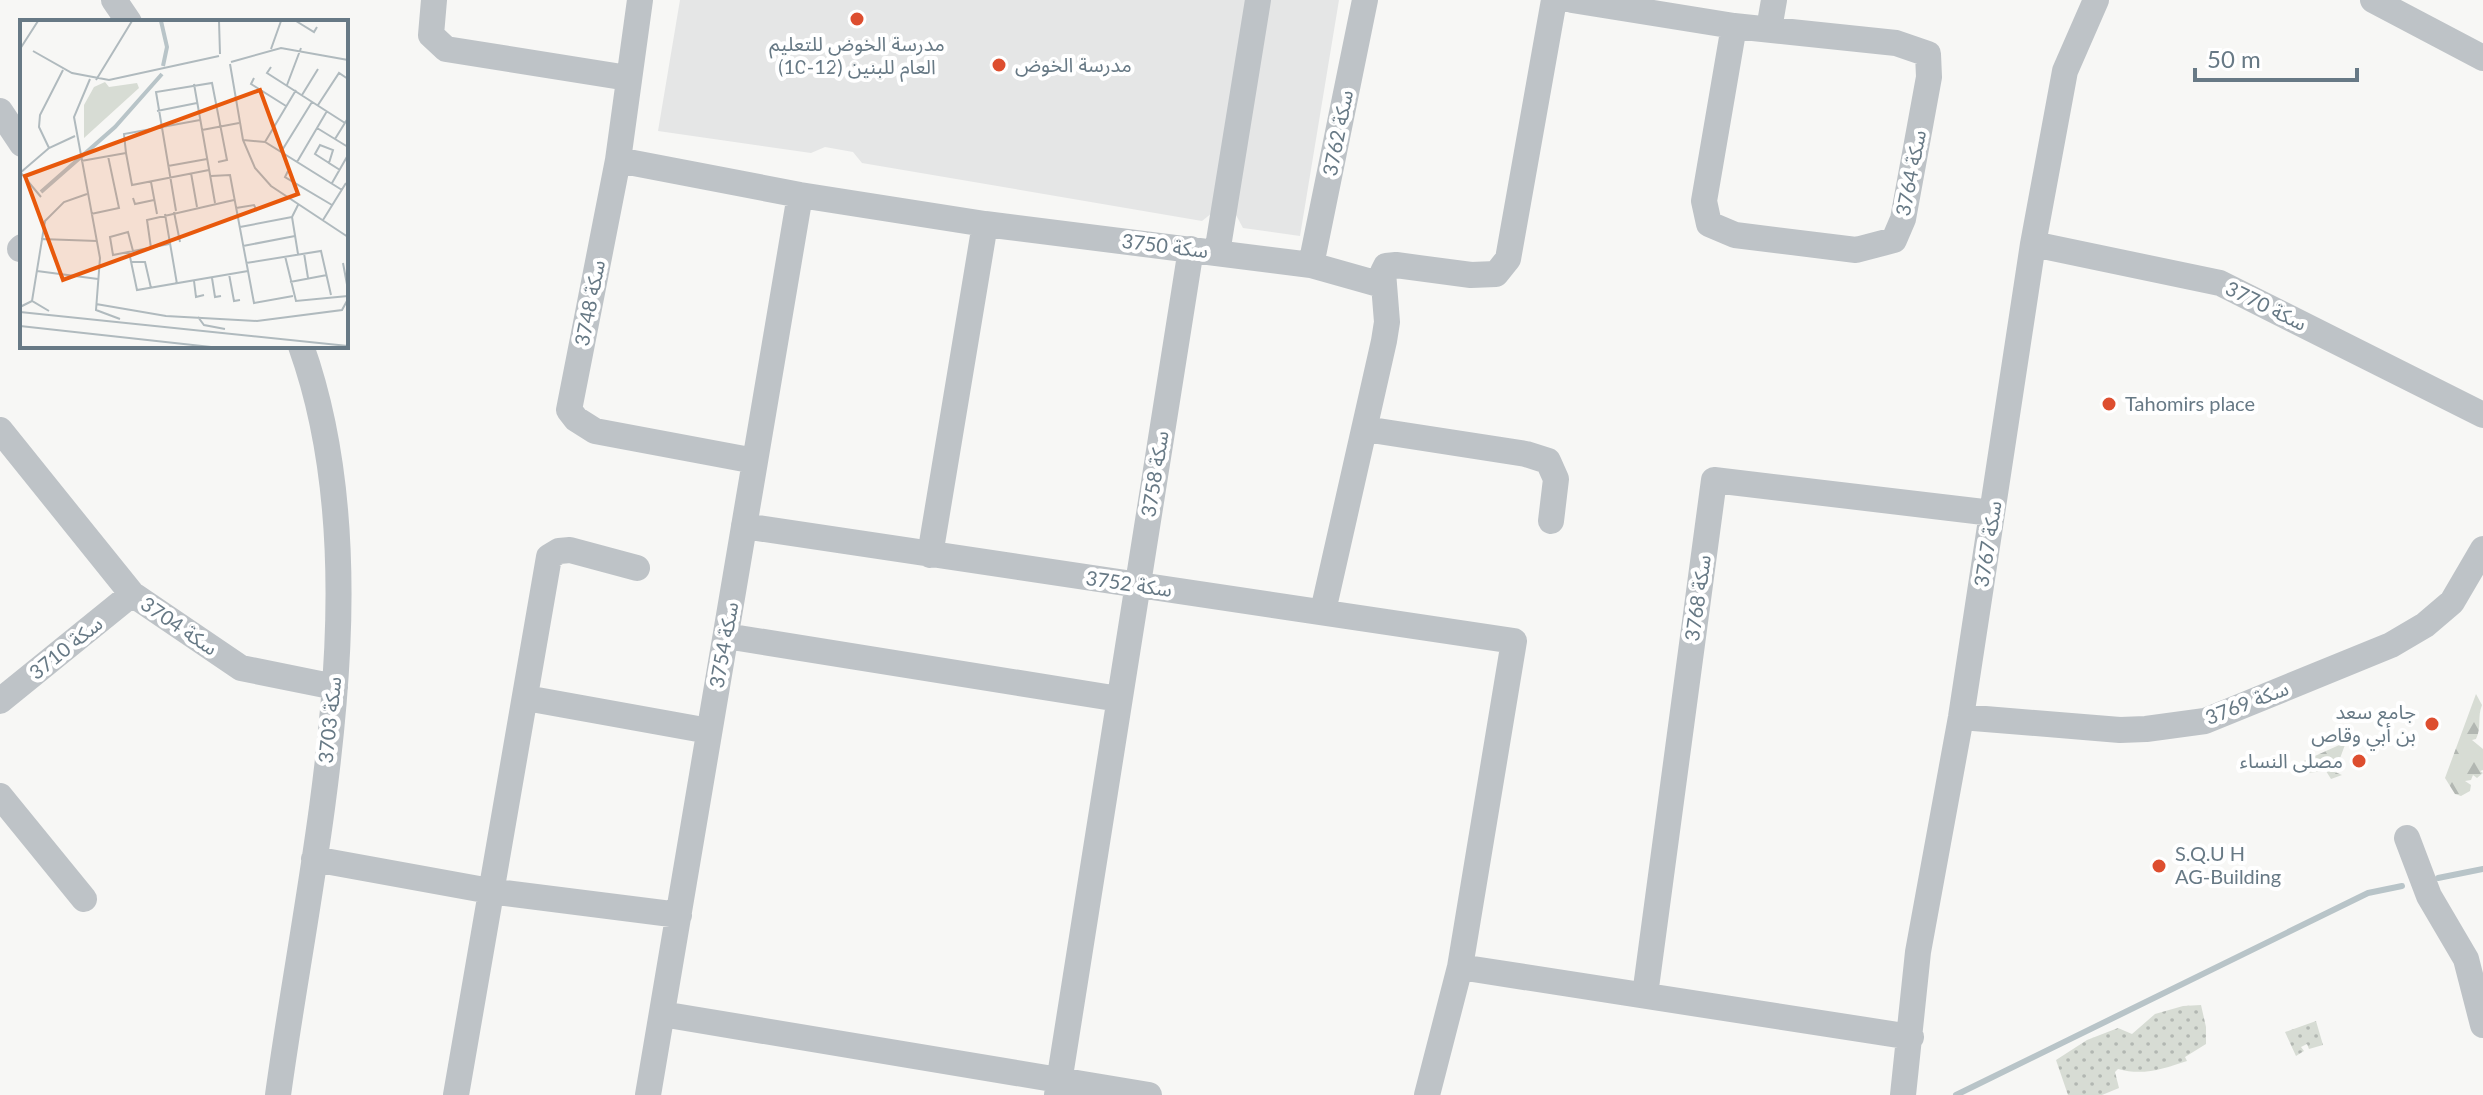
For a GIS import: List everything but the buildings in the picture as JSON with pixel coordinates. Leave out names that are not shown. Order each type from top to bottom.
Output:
[{"type":"street","points":[[114,0],[128,20]]},
{"type":"street","points":[[434,0],[431,35],[446,49],[628,78]]},
{"type":"street","name":"سكة 3748","points":[[640,0],[618,160],[569,410],[576,419],[595,431],[755,461]]},
{"type":"street","name":"سكة 3758","points":[[1058,1087],[1138,586],[1204,251],[1258,0]]},
{"type":"street","name":"سكة 3762","points":[[1311,265],[1365,0]]},
{"type":"street","points":[[1323,611],[1387,322],[1382,285],[1386,266],[1471,275],[1496,274],[1508,259],[1554,0]]},
{"type":"street","name":"سكة 3764","points":[[1572,0],[1734,26],[1896,43],[1928,54],[1929,77],[1903,219],[1894,240],[1856,250],[1735,235],[1709,224],[1704,201],[1734,26]]},
{"type":"street","points":[[1769,29],[1774,0]]},
{"type":"street","name":"سكة 3767","points":[[1903,1095],[1918,952],[1961,717],[2033,244],[2065,71],[2096,0]]},
{"type":"street","points":[[2373,0],[2483,58]]},
{"type":"street","points":[[0,111],[20,141]]},
{"type":"street","name":"سكة 3750","points":[[618,160],[800,195],[985,224],[1311,265],[1382,285]]},
{"type":"street","name":"سكة 3754","points":[[648,1095],[800,195]]},
{"type":"street","points":[[930,555],[985,224]]},
{"type":"street","name":"سكة 3770","points":[[2033,244],[2220,283],[2483,415]]},
{"type":"street","name":"سكة 3703","points":[[278,1095],[314,859],[335,687],[338,600],[335,489],[316,385],[302,348]]},
{"type":"street","points":[[1365,429],[1526,454],[1548,461],[1556,479],[1551,521]]},
{"type":"street","name":"سكة 3704","points":[[5,446],[132,594],[241,668],[335,687]]},
{"type":"street","name":"سكة 3768","points":[[1645,995],[1714,480],[1992,513]]},
{"type":"street","name":"سكة 3752","points":[[744,526],[1514,641],[1460,967]]},
{"type":"street","name":"سكة 3769","points":[[1961,717],[2120,730],[2205,721],[2391,645],[2425,625],[2452,602],[2483,549]]},
{"type":"street","points":[[456,1095],[549,557],[559,551],[570,550],[637,568]]},
{"type":"street","name":"سكة 3710","points":[[0,701],[132,594]]},
{"type":"street","points":[[726,636],[1119,699]]},
{"type":"street","points":[[526,698],[709,731]]},
{"type":"street","points":[[0,796],[84,899]]},
{"type":"street","points":[[2407,838],[2429,896],[2466,959],[2483,1025]]},
{"type":"street","points":[[314,859],[490,891],[679,915]]},
{"type":"street","points":[[1427,1095],[1460,967],[1911,1037]]},
{"type":"street","points":[[662,1014],[1058,1087],[1149,1095]]},
{"type":"shaded area","name":"مدرسة الخوض","points":[[680,0],[1339,0],[1300,236],[1243,228],[1236,215],[1212,213],[1202,221],[862,163],[853,152],[825,147],[811,153],[658,131]]},
{"type":"green space","points":[[2476,694],[2482,705],[2478,735],[2472,740],[2483,749],[2483,770],[2480,771],[2483,773],[2465,781],[2471,785],[2470,791],[2461,796],[2455,794],[2445,778]]},
{"type":"green space","points":[[2346,742],[2335,772],[2342,775],[2331,779],[2326,771],[2306,773],[2298,768],[2297,764]]},
{"type":"green space","points":[[2201,1005],[2206,1044],[2185,1057],[2187,1061],[2144,1072],[2118,1069],[2115,1072],[2119,1088],[2102,1095],[2068,1095],[2056,1060],[2087,1040],[2118,1028],[2132,1034],[2155,1014],[2183,1006]]},
{"type":"green space","points":[[2316,1021],[2323,1045],[2309,1049],[2307,1044],[2301,1047],[2304,1051],[2296,1056],[2285,1032]]},
{"type":"waterway","points":[[2438,878],[2483,869]]},
{"type":"waterway","points":[[1956,1095],[2368,893],[2402,886]]},
{"type":"place","name":"مدرسة الخوض للتعليم العام للبنين (12-10)","points":[[857,19]]},
{"type":"place","name":"مدرسة الخوض","points":[[999,65]]},
{"type":"place","name":"Tahomirs place","points":[[2109,404]]},
{"type":"place","name":"جامع سعد بن أبي وقاص","points":[[2432,724]]},
{"type":"place","name":"مصلى النساء","points":[[2359,761]]},
{"type":"place","name":"S.Q.U H AG-Building","points":[[2159,866]]}]
